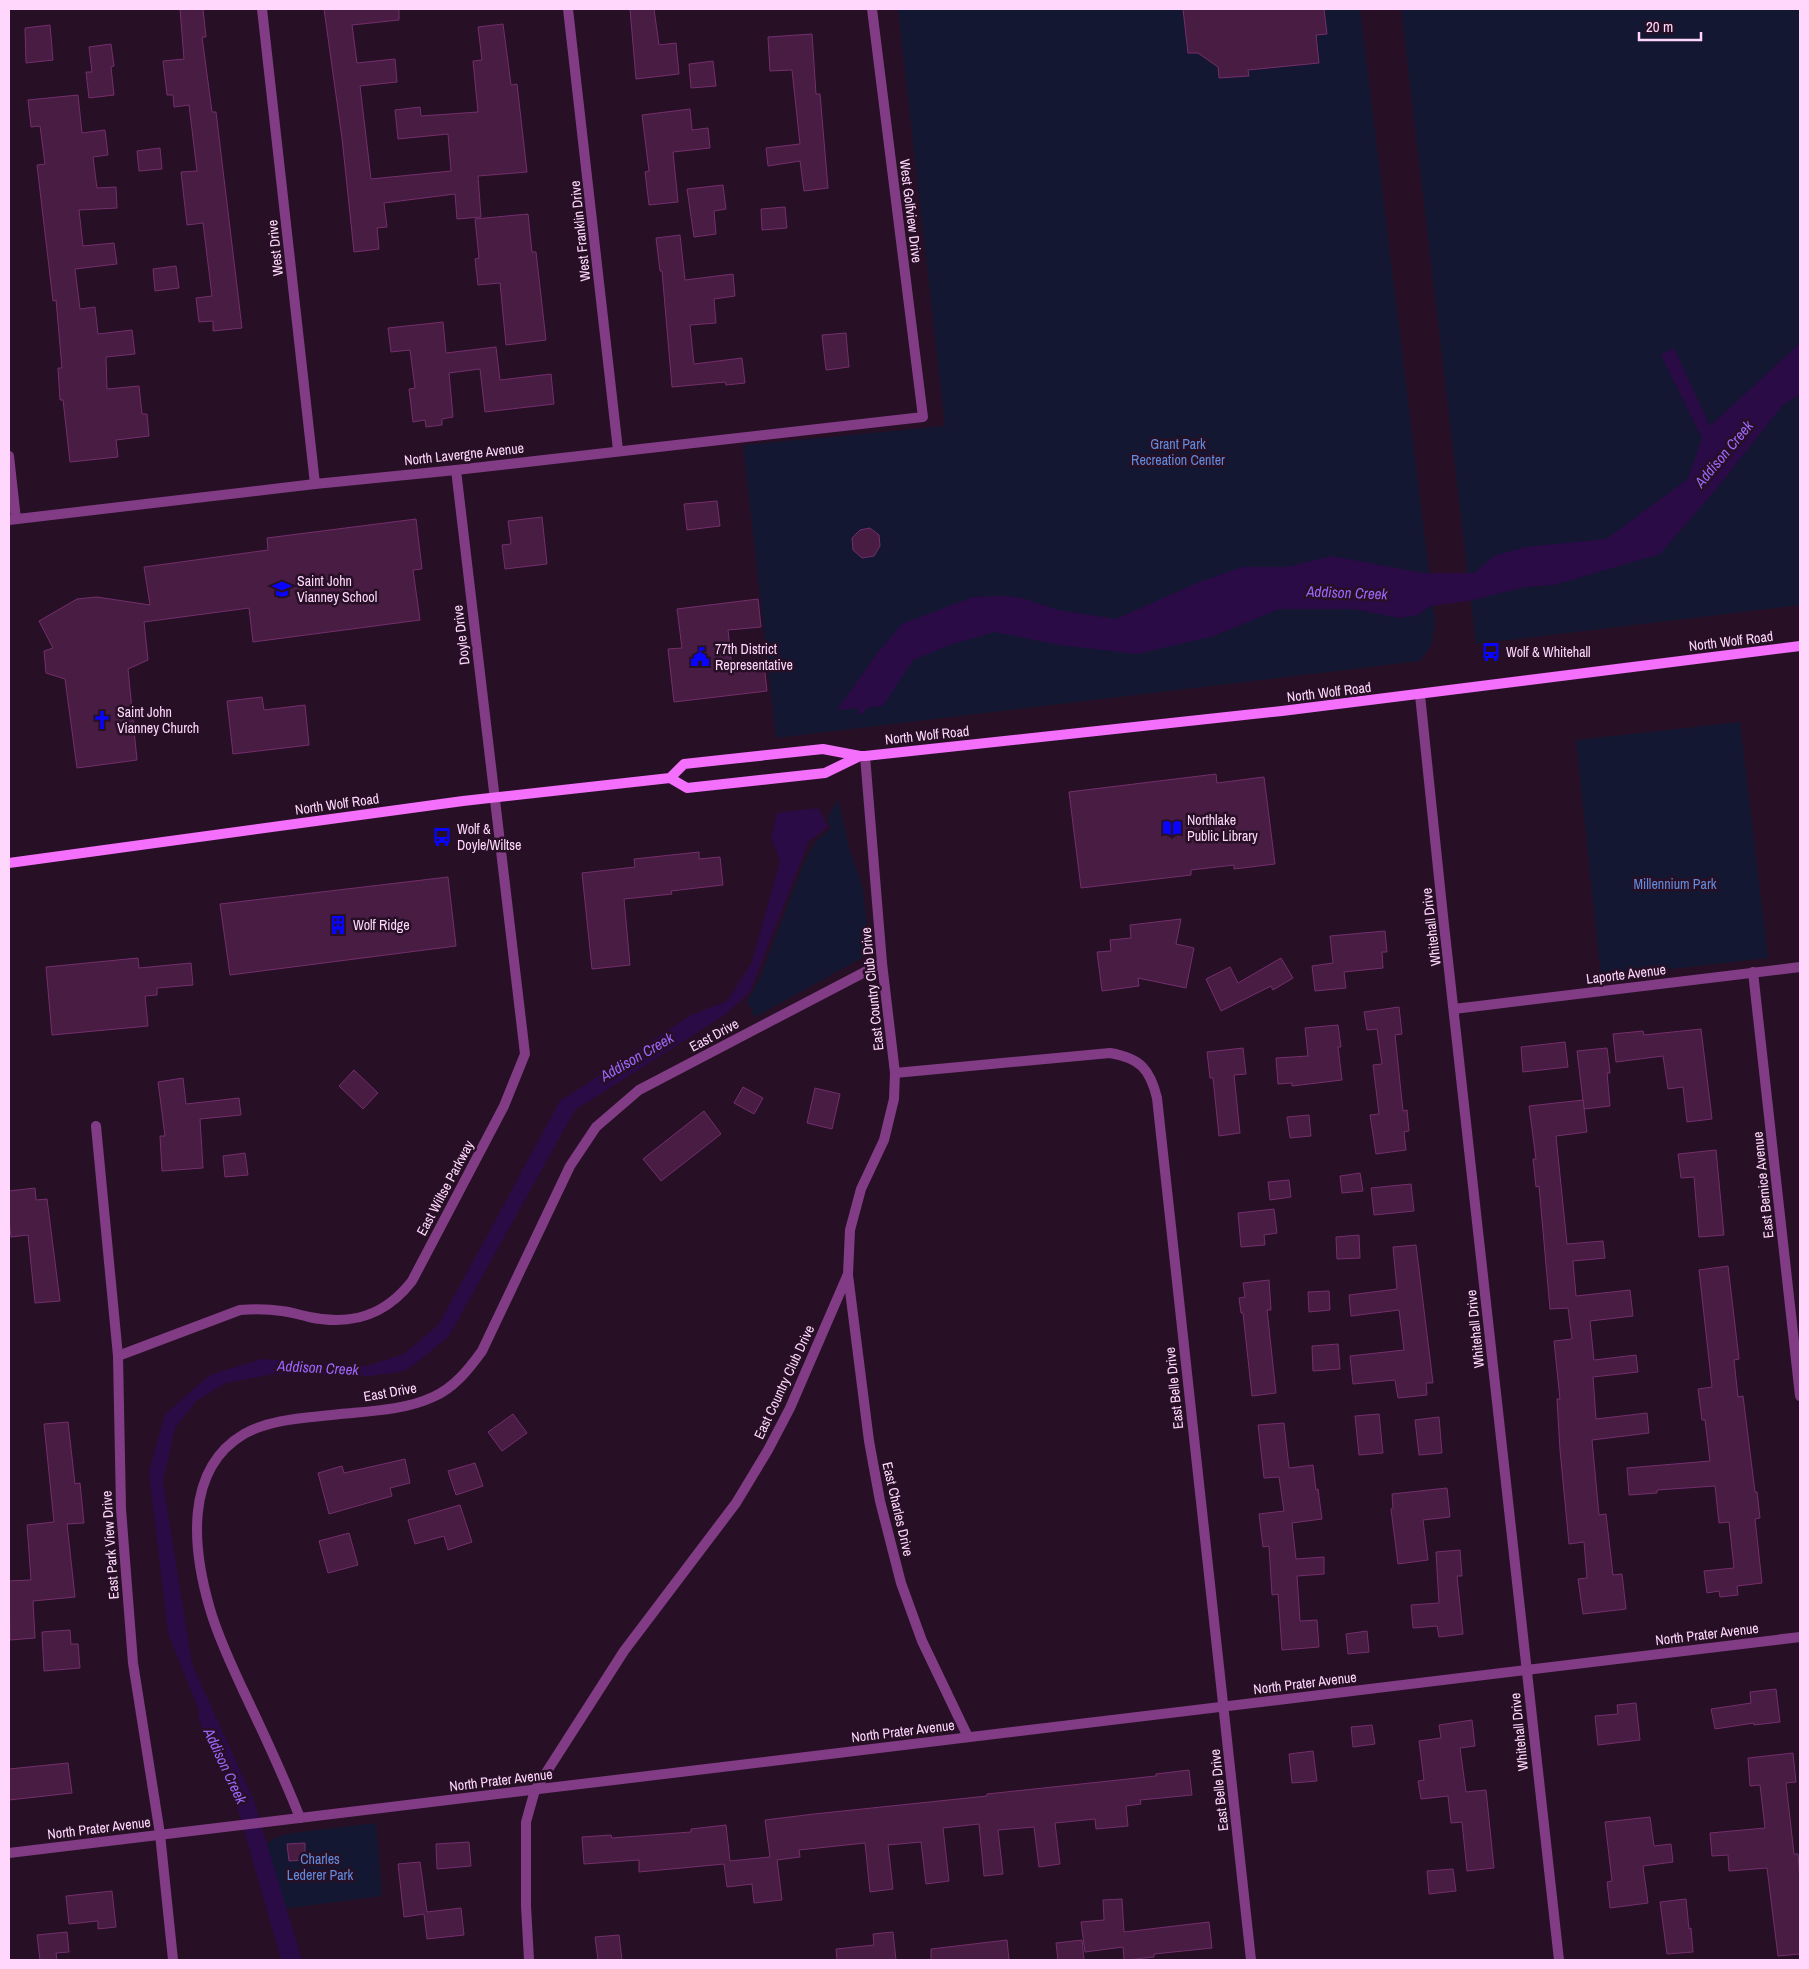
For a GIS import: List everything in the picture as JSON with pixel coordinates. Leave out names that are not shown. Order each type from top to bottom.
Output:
[{"type":"main road","name":"North Wolf Road","points":[[670,778],[684,764],[823,749],[863,756],[1420,695],[1800,646]]},
{"type":"main road","name":"North Wolf Road","points":[[9,863],[494,797],[670,778],[686,788],[825,773],[863,756]]},
{"type":"street","name":"West Drive","points":[[262,9],[315,484]]},
{"type":"street","name":"West Franklin Drive","points":[[568,9],[618,450]]},
{"type":"street","name":"West Golfview Drive","points":[[872,9],[923,417]]},
{"type":"street","name":"North Lavergne Avenue","points":[[12,520],[315,484],[456,470],[618,450],[923,417]]},
{"type":"street","points":[[9,456],[12,520]]},
{"type":"street","name":"Doyle Drive","points":[[456,470],[494,797]]},
{"type":"street","name":"Whitehall Drive","points":[[1420,695],[1559,1960]]},
{"type":"street","name":"East Country Club Drive","points":[[529,1960],[526,1906],[526,1822],[535,1790],[624,1651],[736,1503],[768,1450],[790,1408],[848,1274],[850,1230],[861,1189],[884,1140],[890,1120],[894,1099],[895,1073],[882,963],[863,756]]},
{"type":"street","name":"East Wiltse Parkway","points":[[118,1356],[240,1310],[282,1311],[330,1320],[357,1319],[373,1314],[388,1304],[401,1294],[412,1281],[504,1106],[525,1054],[494,797]]},
{"type":"street","name":"East Drive","points":[[300,1818],[288,1787],[224,1650],[210,1610],[203,1579],[198,1515],[201,1491],[209,1471],[217,1458],[245,1434],[288,1420],[396,1408],[418,1403],[446,1390],[462,1376],[482,1351],[570,1166],[596,1127],[639,1090],[882,963]]},
{"type":"street","name":"Laporte Avenue","points":[[1454,1008],[1800,967]]},
{"type":"street","name":"East Bernice Avenue","points":[[1753,972],[1800,1396]]},
{"type":"street","name":"East Belle Drive","points":[[895,1073],[1110,1053],[1128,1056],[1143,1066],[1153,1081],[1158,1108],[1251,1960]]},
{"type":"street","name":"East Park View Drive","points":[[96,1126],[118,1356],[121,1509],[133,1663],[160,1834],[173,1960]]},
{"type":"street","name":"East Charles Drive","points":[[848,1274],[869,1441],[880,1501],[901,1584],[922,1641],[968,1737]]},
{"type":"street","name":"North Prater Avenue","points":[[9,1853],[1800,1637]]},
{"type":"green space","name":"Grant Park Recreation Center","points":[[898,9],[1360,9],[1435,621],[1432,644],[1420,661],[776,738],[743,445],[945,426]]},
{"type":"green space","points":[[1401,9],[1800,9],[1800,605],[1476,644]]},
{"type":"green space","name":"Millennium Park","points":[[1740,722],[1768,958],[1601,977],[1576,740]]},
{"type":"green space","points":[[838,799],[850,851],[862,884],[870,944],[869,952],[860,959],[755,1017],[747,1001],[759,980],[804,862],[816,841],[831,828],[827,819]]},
{"type":"green space","name":"Charles Lederer Park","points":[[376,1823],[382,1896],[282,1909],[267,1844],[276,1837],[292,1833]]},
{"type":"water","points":[[1800,343],[1800,394],[1783,405],[1717,488],[1660,554],[1554,585],[1525,587],[1469,601],[1430,606],[1418,615],[1399,618],[1354,609],[1279,609],[1214,636],[1137,654],[1060,645],[995,632],[953,644],[913,660],[883,706],[837,710],[878,652],[902,624],[973,597],[1004,596],[1022,598],[1058,610],[1116,619],[1197,583],[1242,567],[1287,567],[1332,556],[1423,573],[1474,573],[1494,556],[1525,547],[1606,539],[1688,479],[1702,438],[1661,355],[1674,348],[1710,426]]},
{"type":"water","points":[[818,808],[828,827],[809,841],[750,992],[726,1014],[575,1110],[449,1336],[405,1371],[370,1376],[273,1374],[226,1383],[196,1401],[175,1428],[163,1482],[192,1664],[254,1801],[302,1960],[281,1960],[237,1806],[168,1633],[149,1472],[165,1414],[210,1375],[262,1359],[366,1366],[404,1354],[439,1324],[560,1101],[691,1015],[727,1001],[752,962],[780,861],[771,838],[777,813]]},
{"type":"building","points":[[180,9],[203,9],[206,37],[202,37],[212,112],[216,112],[242,328],[213,331],[213,321],[199,322],[196,298],[212,296],[203,223],[187,225],[181,172],[197,171],[189,105],[174,107],[173,95],[167,95],[163,61],[184,59]]},
{"type":"building","points":[[324,9],[399,9],[399,20],[352,25],[357,63],[395,59],[397,82],[360,86],[371,179],[451,171],[448,134],[398,139],[395,110],[420,107],[421,116],[478,112],[473,61],[482,60],[478,27],[503,24],[511,85],[517,84],[527,172],[478,176],[481,217],[457,219],[455,194],[384,203],[387,227],[377,228],[379,249],[354,252],[342,138]]},
{"type":"building","points":[[630,9],[654,9],[659,45],[676,43],[679,74],[636,79]]},
{"type":"building","points":[[1183,9],[1324,9],[1327,34],[1316,35],[1319,63],[1248,70],[1249,76],[1219,78],[1218,67],[1198,53],[1188,53]]},
{"type":"building","points":[[50,25],[53,60],[26,63],[25,28]]},
{"type":"building","points":[[812,34],[816,94],[820,94],[828,188],[804,191],[800,161],[768,166],[766,148],[800,144],[792,70],[770,71],[768,37]]},
{"type":"building","points":[[111,44],[114,66],[111,67],[114,95],[89,98],[86,72],[92,72],[89,47]]},
{"type":"building","points":[[713,61],[716,86],[691,88],[689,64]]},
{"type":"building","points":[[78,95],[82,133],[105,130],[108,155],[93,157],[97,188],[116,187],[117,208],[79,210],[83,246],[114,243],[117,264],[75,269],[80,309],[95,307],[98,334],[132,330],[135,354],[106,357],[107,389],[139,386],[142,414],[147,414],[149,436],[116,440],[118,457],[70,462],[63,400],[60,400],[58,368],[62,368],[56,300],[53,301],[37,165],[45,164],[40,126],[31,127],[28,100]]},
{"type":"building","points":[[690,109],[692,130],[708,128],[710,148],[673,152],[678,202],[649,205],[645,172],[649,171],[642,115]]},
{"type":"building","points":[[160,148],[162,169],[139,171],[137,151]]},
{"type":"building","points":[[723,185],[726,209],[714,211],[716,234],[694,237],[687,189]]},
{"type":"building","points":[[785,207],[787,228],[762,230],[761,209]]},
{"type":"building","points":[[528,214],[532,252],[536,252],[546,340],[506,345],[500,283],[478,285],[475,259],[479,258],[475,219]]},
{"type":"building","points":[[680,235],[685,280],[733,274],[735,296],[714,299],[716,323],[690,325],[694,364],[742,358],[745,383],[726,385],[725,382],[672,387],[662,271],[660,271],[656,238]]},
{"type":"building","points":[[176,266],[179,288],[155,291],[153,269]]},
{"type":"building","points":[[443,322],[446,353],[496,347],[500,380],[551,374],[554,404],[485,412],[480,369],[449,373],[453,417],[442,419],[442,425],[426,427],[425,420],[413,422],[409,389],[415,388],[410,350],[391,352],[388,328]]},
{"type":"building","points":[[846,333],[849,367],[826,370],[822,335]]},
{"type":"building","points":[[717,501],[720,526],[687,530],[684,504]]},
{"type":"building","points":[[542,517],[547,564],[505,569],[502,545],[511,544],[508,521]]},
{"type":"building","name":"Saint John Vianney School","points":[[416,519],[422,569],[413,570],[420,620],[253,642],[249,608],[144,622],[148,660],[128,669],[137,760],[77,768],[65,679],[46,673],[44,651],[53,648],[39,621],[77,599],[97,597],[150,605],[144,567],[268,550],[267,538]]},
{"type":"building","points":[[870,528],[879,535],[880,546],[874,556],[862,558],[853,550],[852,538],[860,530]]},
{"type":"building","name":"77th District Representative","points":[[758,599],[761,627],[728,630],[732,668],[764,664],[767,691],[674,702],[668,649],[682,648],[677,609]]},
{"type":"building","points":[[262,697],[264,710],[305,705],[309,745],[233,754],[227,701]]},
{"type":"building","name":"Northlake Public Library","points":[[1216,774],[1217,783],[1264,777],[1275,864],[1234,869],[1234,865],[1191,870],[1191,875],[1081,888],[1069,792]]},
{"type":"building","points":[[699,852],[699,859],[720,857],[723,885],[671,891],[672,894],[624,899],[630,965],[592,969],[582,873],[635,867],[634,859]]},
{"type":"building","name":"Wolf Ridge","points":[[448,877],[456,946],[230,975],[220,904]]},
{"type":"building","points":[[1181,919],[1176,944],[1194,948],[1186,988],[1138,978],[1139,986],[1102,991],[1097,952],[1111,951],[1110,940],[1131,938],[1130,925]]},
{"type":"building","points":[[1385,931],[1387,952],[1382,952],[1383,968],[1344,972],[1346,988],[1315,991],[1312,966],[1333,963],[1330,936]]},
{"type":"building","points":[[138,958],[139,968],[191,963],[193,985],[157,988],[157,995],[145,996],[148,1026],[52,1035],[46,967]]},
{"type":"building","points":[[1281,958],[1293,978],[1273,990],[1271,986],[1221,1011],[1206,979],[1230,967],[1238,983]]},
{"type":"building","points":[[1399,1007],[1402,1034],[1395,1035],[1403,1111],[1407,1110],[1409,1131],[1404,1132],[1406,1150],[1376,1154],[1370,1115],[1379,1114],[1373,1065],[1382,1064],[1377,1029],[1367,1030],[1364,1012]]},
{"type":"building","points":[[1338,1025],[1341,1047],[1338,1047],[1342,1080],[1292,1086],[1292,1083],[1278,1084],[1276,1058],[1308,1056],[1305,1028]]},
{"type":"building","points":[[1701,1029],[1712,1119],[1687,1122],[1683,1087],[1668,1089],[1663,1056],[1616,1062],[1613,1034],[1643,1031],[1644,1035]]},
{"type":"building","points":[[1565,1042],[1568,1067],[1523,1072],[1521,1047]]},
{"type":"building","points":[[1243,1048],[1246,1074],[1234,1075],[1240,1133],[1219,1136],[1213,1078],[1210,1078],[1207,1052]]},
{"type":"building","points":[[1607,1048],[1610,1073],[1607,1073],[1610,1106],[1584,1109],[1577,1051]]},
{"type":"building","points":[[354,1070],[378,1093],[363,1109],[339,1086]]},
{"type":"building","points":[[183,1078],[186,1104],[239,1098],[241,1115],[200,1119],[203,1168],[162,1171],[160,1136],[165,1136],[158,1082]]},
{"type":"building","points":[[743,1087],[763,1098],[754,1114],[734,1103]]},
{"type":"building","points":[[815,1088],[840,1094],[832,1129],[807,1123]]},
{"type":"building","points":[[1583,1100],[1587,1132],[1556,1136],[1567,1244],[1603,1241],[1605,1258],[1573,1261],[1576,1296],[1630,1290],[1633,1316],[1590,1321],[1594,1360],[1636,1355],[1638,1372],[1593,1377],[1596,1419],[1647,1413],[1649,1433],[1592,1440],[1599,1515],[1606,1514],[1613,1575],[1622,1574],[1626,1609],[1583,1614],[1578,1579],[1587,1578],[1584,1542],[1569,1544],[1560,1450],[1557,1399],[1560,1399],[1554,1341],[1572,1339],[1568,1308],[1550,1309],[1539,1186],[1536,1187],[1533,1159],[1536,1159],[1529,1106]]},
{"type":"building","points":[[704,1111],[721,1134],[661,1181],[643,1159]]},
{"type":"building","points":[[1309,1115],[1311,1136],[1290,1138],[1287,1117]]},
{"type":"building","points":[[1716,1150],[1724,1235],[1699,1237],[1694,1177],[1681,1178],[1678,1154]]},
{"type":"building","points":[[245,1153],[248,1175],[225,1177],[223,1156]]},
{"type":"building","points":[[1360,1173],[1363,1191],[1342,1193],[1340,1176]]},
{"type":"building","points":[[1289,1180],[1291,1197],[1270,1200],[1268,1182]]},
{"type":"building","points":[[1411,1184],[1414,1211],[1374,1215],[1371,1188]]},
{"type":"building","points":[[35,1188],[36,1200],[47,1199],[60,1301],[35,1303],[28,1235],[11,1237],[9,1191]]},
{"type":"building","points":[[1274,1209],[1277,1233],[1264,1235],[1265,1245],[1241,1247],[1238,1213]]},
{"type":"building","points":[[1359,1235],[1360,1258],[1337,1259],[1336,1237]]},
{"type":"building","points":[[1416,1245],[1433,1383],[1426,1383],[1427,1395],[1398,1398],[1395,1380],[1353,1384],[1350,1356],[1404,1350],[1399,1310],[1351,1316],[1349,1295],[1397,1289],[1393,1247]]},
{"type":"building","points":[[1728,1266],[1739,1359],[1734,1360],[1738,1397],[1743,1396],[1760,1518],[1755,1519],[1762,1583],[1737,1586],[1738,1595],[1720,1597],[1719,1591],[1707,1593],[1704,1571],[1734,1568],[1729,1522],[1719,1523],[1715,1486],[1657,1490],[1657,1493],[1629,1495],[1627,1468],[1710,1461],[1705,1420],[1702,1420],[1698,1389],[1712,1387],[1699,1270]]},
{"type":"building","points":[[1269,1280],[1271,1310],[1267,1310],[1276,1393],[1252,1396],[1243,1313],[1241,1313],[1239,1298],[1245,1297],[1243,1283]]},
{"type":"building","points":[[1329,1291],[1330,1310],[1309,1312],[1308,1292]]},
{"type":"building","points":[[1338,1344],[1340,1369],[1313,1371],[1312,1346]]},
{"type":"building","points":[[513,1414],[527,1433],[502,1451],[488,1432]]},
{"type":"building","points":[[1379,1414],[1383,1453],[1359,1455],[1355,1416]]},
{"type":"building","points":[[1439,1417],[1442,1453],[1419,1455],[1415,1420]]},
{"type":"building","points":[[68,1422],[75,1484],[80,1483],[84,1523],[67,1524],[75,1597],[33,1601],[35,1638],[10,1640],[9,1581],[31,1580],[27,1525],[54,1522],[44,1424]]},
{"type":"building","points":[[1284,1423],[1289,1468],[1313,1465],[1322,1519],[1292,1523],[1296,1559],[1324,1557],[1324,1574],[1297,1576],[1300,1621],[1317,1620],[1319,1647],[1282,1650],[1278,1594],[1272,1595],[1269,1546],[1263,1547],[1259,1514],[1284,1511],[1279,1477],[1264,1478],[1258,1425]]},
{"type":"building","points":[[405,1459],[410,1483],[390,1488],[392,1496],[329,1514],[318,1473],[342,1466],[344,1473]]},
{"type":"building","points":[[475,1463],[483,1486],[456,1495],[448,1471]]},
{"type":"building","points":[[1447,1488],[1450,1517],[1423,1520],[1428,1560],[1398,1564],[1391,1509],[1393,1508],[1392,1494]]},
{"type":"building","points":[[460,1505],[472,1542],[448,1550],[444,1536],[415,1544],[408,1520]]},
{"type":"building","points":[[349,1533],[358,1565],[328,1573],[319,1541]]},
{"type":"building","points":[[1460,1550],[1462,1576],[1457,1576],[1463,1634],[1439,1637],[1437,1626],[1413,1628],[1411,1605],[1439,1603],[1436,1552]]},
{"type":"building","points":[[70,1630],[71,1644],[78,1644],[80,1668],[44,1671],[42,1632]]},
{"type":"building","points":[[1367,1631],[1369,1652],[1348,1654],[1346,1634]]},
{"type":"building","points":[[1776,1689],[1780,1722],[1754,1725],[1754,1723],[1715,1729],[1711,1709],[1751,1703],[1750,1692]]},
{"type":"building","points":[[1636,1703],[1640,1740],[1598,1745],[1595,1716],[1618,1714],[1617,1705]]},
{"type":"building","points":[[1472,1720],[1475,1746],[1460,1748],[1466,1792],[1486,1790],[1494,1868],[1467,1871],[1462,1822],[1451,1823],[1448,1796],[1421,1799],[1418,1781],[1424,1780],[1419,1741],[1441,1738],[1439,1725]]},
{"type":"building","points":[[1372,1725],[1375,1744],[1353,1747],[1351,1727]]},
{"type":"building","points":[[1313,1751],[1317,1781],[1292,1783],[1289,1754]]},
{"type":"building","points":[[1793,1753],[1796,1782],[1786,1783],[1794,1854],[1798,1854],[1800,1954],[1778,1956],[1767,1868],[1729,1871],[1728,1855],[1712,1856],[1710,1833],[1765,1828],[1760,1785],[1750,1786],[1748,1758]]},
{"type":"building","points":[[68,1763],[72,1793],[9,1800],[9,1769]]},
{"type":"building","points":[[1189,1770],[1192,1795],[1140,1800],[1141,1804],[1126,1806],[1128,1826],[1096,1829],[1095,1819],[1055,1823],[1060,1864],[1039,1867],[1034,1827],[998,1830],[1003,1874],[984,1876],[979,1824],[943,1828],[949,1881],[926,1884],[921,1842],[888,1845],[893,1889],[870,1892],[865,1843],[799,1850],[800,1857],[777,1860],[782,1900],[754,1903],[752,1884],[727,1887],[724,1864],[639,1872],[639,1860],[584,1864],[582,1837],[611,1835],[612,1838],[691,1832],[691,1829],[726,1825],[730,1861],[770,1857],[765,1820],[987,1796],[987,1794],[1156,1776],[1156,1774]]},
{"type":"building","points":[[1650,1817],[1654,1846],[1671,1844],[1673,1862],[1643,1866],[1648,1903],[1610,1908],[1607,1882],[1612,1881],[1605,1822]]},
{"type":"building","points":[[469,1842],[471,1866],[437,1869],[436,1844]]},
{"type":"building","points":[[305,1843],[305,1860],[289,1861],[287,1844]]},
{"type":"building","points":[[420,1862],[427,1912],[461,1908],[464,1935],[427,1939],[424,1914],[404,1917],[398,1864]]},
{"type":"building","points":[[1453,1869],[1456,1891],[1429,1894],[1427,1871]]},
{"type":"building","points":[[112,1891],[116,1927],[98,1929],[98,1921],[69,1924],[66,1896]]},
{"type":"building","points":[[1122,1899],[1124,1932],[1209,1922],[1212,1948],[1154,1954],[1154,1957],[1126,1960],[1124,1960],[1123,1947],[1085,1952],[1081,1922],[1104,1920],[1103,1900]]},
{"type":"building","points":[[1686,1899],[1693,1952],[1667,1954],[1660,1902]]},
{"type":"building","points":[[67,1932],[69,1952],[56,1953],[57,1960],[40,1960],[37,1935]]},
{"type":"building","points":[[893,1932],[896,1960],[837,1960],[836,1949],[874,1945],[873,1934]]},
{"type":"building","points":[[619,1935],[622,1960],[598,1960],[595,1937]]},
{"type":"building","points":[[1007,1940],[1009,1960],[931,1960],[931,1949]]},
{"type":"building","points":[[1082,1940],[1084,1960],[1058,1960],[1056,1943]]},
{"type":"waterway","name":"Addison Creek","points":[[861,711],[868,701]]},
{"type":"waterway","name":"Addison Creek","points":[[201,1715],[211,1744],[219,1759]]},
{"type":"place","name":"Saint John Vianney School","points":[[282,589]]},
{"type":"place","name":"Wolf & Whitehall","points":[[1491,652]]},
{"type":"place","name":"77th District Representative","points":[[700,657]]},
{"type":"place","name":"Saint John Vianney Church","points":[[102,720]]},
{"type":"place","name":"Northlake Public Library","points":[[1172,828]]},
{"type":"place","name":"Wolf & Doyle/Wiltse","points":[[442,837]]},
{"type":"place","name":"Wolf Ridge","points":[[338,925]]}]
